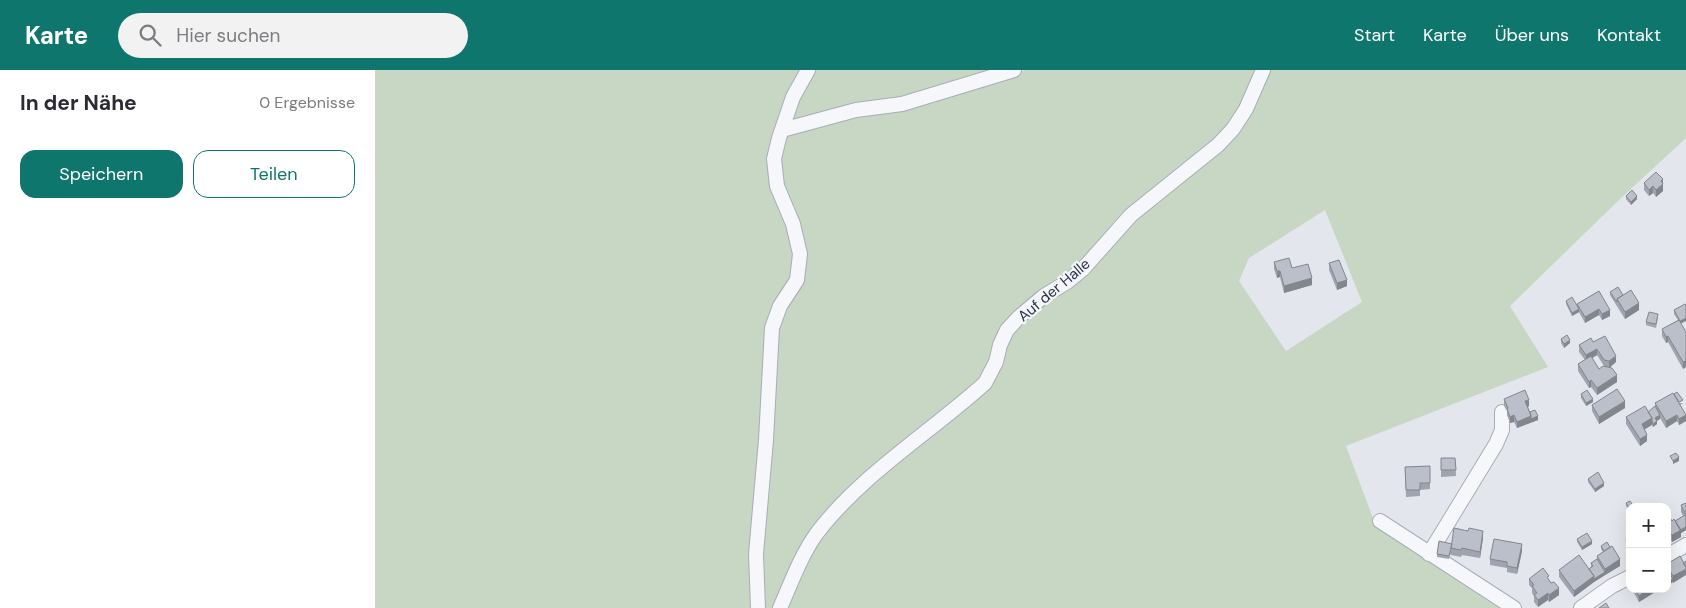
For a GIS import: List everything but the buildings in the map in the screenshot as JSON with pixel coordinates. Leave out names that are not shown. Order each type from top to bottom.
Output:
[{"type":"street","points":[[758,608],[756,554],[766,440],[772,328],[780,306],[797,280],[800,254],[793,224],[777,186],[774,158],[781,130],[793,97],[808,70]]},
{"type":"street","points":[[781,130],[856,110],[902,104],[1015,70]]},
{"type":"street","name":"Auf der Halle","points":[[780,608],[797,570],[817,533],[857,488],[985,382],[996,362],[1007,330],[1019,317],[1044,296],[1067,282],[1083,269],[1131,215],[1223,140],[1233,129],[1245,109],[1263,70]]},
{"type":"street","points":[[1429,554],[1496,444],[1502,430],[1502,412]]},
{"type":"street","points":[[1380,521],[1514,608]]},
{"type":"street","points":[[1671,554],[1686,546]]},
{"type":"street","points":[[1581,608],[1612,586],[1626,579]]},
{"type":"green space","points":[[375,70],[1006,70],[1000,77],[1026,70],[1260,70],[1255,83],[1206,157],[1265,70],[1686,70],[1686,138],[1510,306],[1548,367],[1346,446],[1374,521],[1511,608],[375,608]],"holes":[[[1325,210],[1362,302],[1286,351],[1239,281],[1249,258]]]}]
